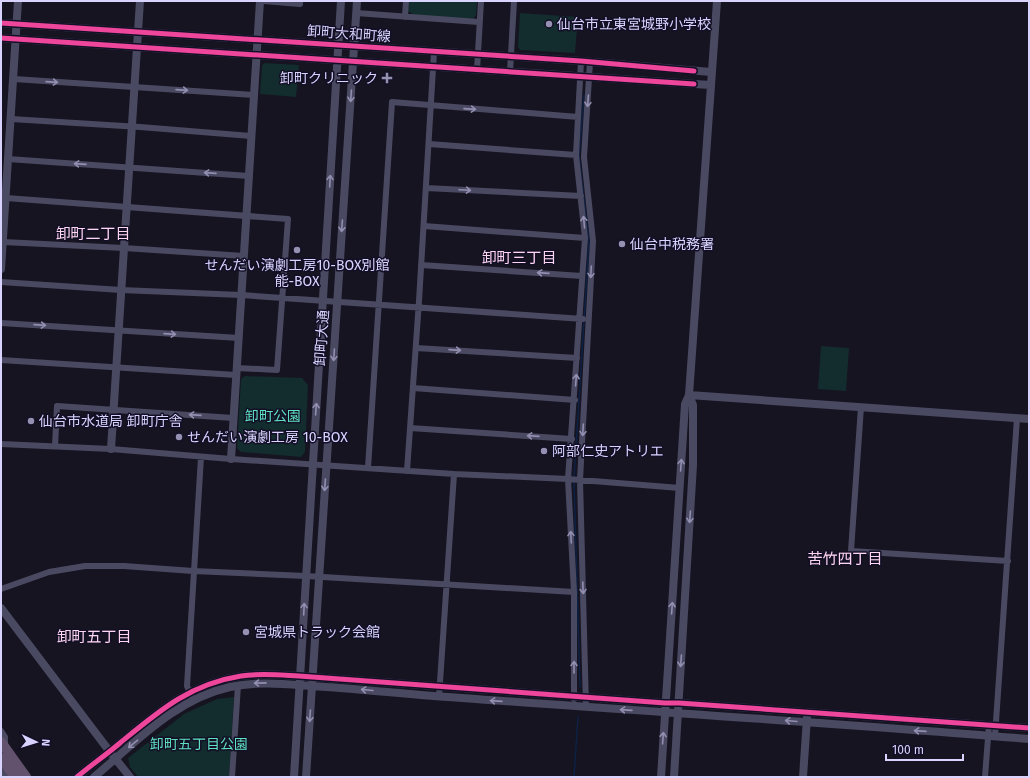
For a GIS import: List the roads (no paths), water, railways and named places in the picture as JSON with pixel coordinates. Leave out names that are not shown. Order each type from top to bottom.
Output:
[{"type":"highway","points":[[4,750],[15,777]]},
{"type":"highway","points":[[4,750],[26,777]]},
{"type":"street","points":[[1,269],[18,1]]},
{"type":"street","points":[[111,449],[140,1]]},
{"type":"street","points":[[231,459],[260,1]]},
{"type":"street","points":[[264,1],[300,4],[300,1]]},
{"type":"street","points":[[294,777],[341,1]]},
{"type":"street","name":"卸町大通","points":[[306,777],[357,1]]},
{"type":"street","points":[[405,17],[406,1]]},
{"type":"street","points":[[477,70],[481,1]]},
{"type":"street","points":[[510,72],[514,1]]},
{"type":"street","points":[[674,777],[693,465],[693,405],[690,395],[710,85],[717,1]]},
{"type":"street","points":[[356,13],[479,22]]},
{"type":"street","name":"卸町大和町線","points":[[1,23],[581,61],[711,72]]},
{"type":"street","name":"卸町大和町線","points":[[1,38],[710,85]]},
{"type":"street","points":[[407,471],[419,307],[434,52]]},
{"type":"street","points":[[581,61],[576,155],[585,238],[572,439],[586,707]]},
{"type":"street","points":[[575,706],[575,480],[588,319],[592,241],[584,157],[590,62]]},
{"type":"street","points":[[14,79],[254,95]]},
{"type":"street","points":[[368,468],[392,102],[578,117]]},
{"type":"street","points":[[11,119],[132,126],[251,136]]},
{"type":"street","points":[[429,144],[576,155]]},
{"type":"street","points":[[8,159],[249,176]]},
{"type":"street","points":[[426,188],[581,196]]},
{"type":"street","points":[[1,360],[116,368],[236,371],[277,370],[288,219],[6,198]]},
{"type":"street","points":[[424,226],[585,238]]},
{"type":"street","points":[[3,242],[244,256]]},
{"type":"street","points":[[421,265],[582,276]]},
{"type":"street","points":[[1,282],[121,290],[323,300],[588,319]]},
{"type":"street","points":[[1,322],[239,338]]},
{"type":"street","points":[[416,348],[577,358]]},
{"type":"street","points":[[413,388],[575,400]]},
{"type":"street","points":[[690,395],[1029,419]]},
{"type":"street","points":[[661,777],[685,404],[690,395]]},
{"type":"street","points":[[55,446],[57,406],[234,418]]},
{"type":"street","points":[[861,407],[851,551],[1008,562]]},
{"type":"street","points":[[985,777],[992,736],[1008,562],[1017,418]]},
{"type":"street","points":[[410,428],[572,439]]},
{"type":"street","points":[[1,444],[111,449],[201,457],[454,474],[575,480],[680,488]]},
{"type":"street","points":[[193,700],[187,686],[201,457]]},
{"type":"street","points":[[439,697],[454,474]]},
{"type":"street","points":[[1,589],[49,572],[85,566],[124,566],[193,571],[319,576],[574,592]]},
{"type":"street","points":[[1,608],[130,777]]},
{"type":"street","points":[[77,777],[157,713],[189,692],[207,685],[243,675],[257,674],[1029,728]]},
{"type":"street","points":[[94,777],[163,719],[193,700],[209,693],[238,685],[258,683],[1029,739]]},
{"type":"street","points":[[232,777],[238,685]]},
{"type":"street","points":[[803,777],[807,712]]},
{"type":"street","points":[[1,731],[5,738],[4,750],[31,777]]},
{"type":"street","points":[[1,771],[6,777]]},
{"type":"waterway","points":[[574,478],[589,242],[579,156],[584,95]]},
{"type":"waterway","points":[[574,482],[580,687]]},
{"type":"waterway","points":[[574,777],[578,717]]},
{"type":"place","name":"仙台市立東宮城野小学校","points":[[549,24]]},
{"type":"place","name":"卸町クリニック","points":[[387,78]]},
{"type":"place","name":"仙台中税務署","points":[[622,244]]},
{"type":"place","name":"せんだい演劇工房10-BOX別館 能-BOX","points":[[297,250]]},
{"type":"place","name":"仙台市水道局 卸町庁舎","points":[[31,421]]},
{"type":"place","name":"せんだい演劇工房 10-BOX","points":[[179,437]]},
{"type":"place","name":"阿部仁史アトリエ","points":[[544,451]]},
{"type":"place","name":"宮城県トラック会館","points":[[246,632]]},
{"type":"district","name":"卸町二丁目","points":[[93,234]]},
{"type":"district","name":"卸町三丁目","points":[[519,258]]},
{"type":"district","name":"苦竹四丁目","points":[[845,559]]},
{"type":"district","name":"卸町五丁目","points":[[94,637]]},
{"type":"park label","name":"卸町公園","points":[[273,416]]},
{"type":"park label","name":"卸町五丁目公園","points":[[199,744]]}]
